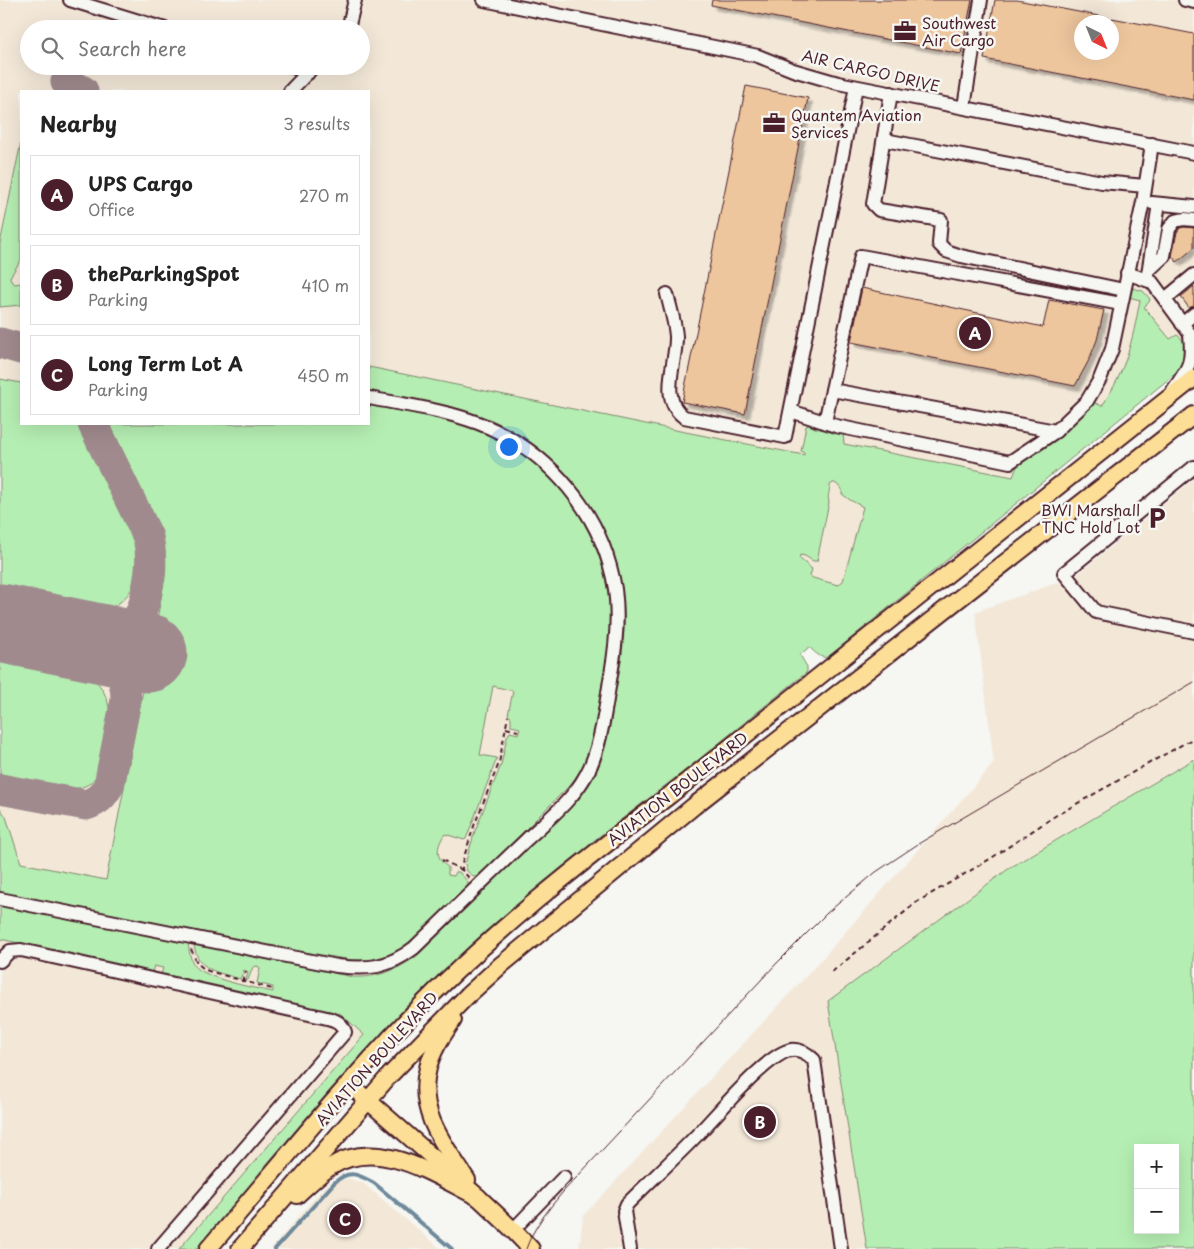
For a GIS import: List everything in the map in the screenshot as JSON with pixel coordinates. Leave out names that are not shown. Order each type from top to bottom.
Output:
[{"type":"main road","name":"AVIATION BOULEVARD","points":[[208,1249],[349,1084],[409,1018],[448,980],[552,888],[1194,378]]},
{"type":"main road","name":"AVIATION BOULEVARD","points":[[245,1243],[367,1100],[412,1052],[468,995],[536,935],[694,806],[1194,415]]},
{"type":"main road","points":[[468,995],[432,1054],[427,1068],[426,1098],[433,1126],[478,1197]]},
{"type":"main road","points":[[349,1084],[478,1197],[531,1249]]},
{"type":"main road","points":[[245,1243],[330,1167],[345,1160],[363,1156],[383,1156],[400,1159],[478,1197]]},
{"type":"street","points":[[70,0],[136,20]]},
{"type":"street","points":[[350,20],[355,0]]},
{"type":"street","name":"AIR CARGO DRIVE","points":[[484,0],[758,56],[793,70],[838,83],[1194,152]]},
{"type":"street","points":[[964,107],[982,0]]},
{"type":"street","points":[[1185,0],[1194,2]]},
{"type":"street","points":[[291,90],[306,75]]},
{"type":"street","points":[[667,294],[676,334],[670,391],[677,412],[684,417],[785,437],[856,86]]},
{"type":"street","points":[[891,93],[873,204],[879,210],[941,220],[939,244],[946,251],[961,256],[1124,290]]},
{"type":"street","points":[[884,136],[890,141],[1102,182],[1145,186]]},
{"type":"street","points":[[791,411],[836,426],[1010,462],[1056,431],[1087,401],[1100,379],[1112,349],[1143,202],[1152,144]]},
{"type":"street","points":[[1179,205],[1194,198]]},
{"type":"street","points":[[1143,202],[1194,206]]},
{"type":"street","points":[[1159,204],[1148,275],[1182,324],[1192,335],[1192,354],[1187,370],[1164,402]]},
{"type":"street","points":[[1148,275],[1164,256],[1169,229],[1175,222],[1184,219],[1194,220]]},
{"type":"street","points":[[825,422],[861,256],[1121,304]]},
{"type":"street","points":[[1127,273],[1148,275]]},
{"type":"street","points":[[1165,299],[1192,280]]},
{"type":"street","points":[[1182,324],[1194,314]]},
{"type":"street","points":[[832,390],[1056,431]]},
{"type":"street","points":[[0,899],[337,966],[376,967],[397,960],[410,951],[567,800],[581,784],[591,766],[597,746],[616,641],[617,609],[612,578],[603,546],[582,506],[566,484],[535,454],[510,438],[470,420],[370,398]]},
{"type":"street","points":[[1194,468],[1064,573],[1096,612],[1194,632]]},
{"type":"street","points":[[0,962],[12,950],[26,951],[327,1018],[340,1023],[345,1032],[158,1249]]},
{"type":"street","points":[[630,1249],[624,1211],[627,1204],[699,1134],[751,1078],[779,1054],[791,1050],[808,1053],[814,1060],[842,1249]]},
{"type":"street","points":[[513,1230],[564,1177]]},
{"type":"path","points":[[462,870],[462,864],[474,826],[499,763],[508,716]]},
{"type":"path","points":[[506,728],[518,731]]},
{"type":"path","points":[[832,972],[917,902],[990,859],[1055,816],[1194,738]]},
{"type":"path","points":[[442,860],[462,870],[478,886]]},
{"type":"path","points":[[191,937],[192,953],[200,966],[209,972],[272,989]]},
{"type":"path","points":[[242,982],[246,971]]},
{"type":"shaded area","points":[[0,0],[1194,0],[1194,332],[1007,482],[786,667],[372,1031],[180,1249],[0,1249]]},
{"type":"shaded area","points":[[1194,479],[1194,759],[1011,867],[856,1177],[867,1249],[579,1249],[583,1216],[821,960],[994,763],[975,612],[1075,576]]},
{"type":"shaded area","points":[[336,1179],[350,1179],[363,1183],[441,1249],[271,1249],[324,1187]]},
{"type":"green space","points":[[20,147],[20,262],[10,277],[11,281],[15,284],[20,283],[20,305],[0,307],[0,244]]},
{"type":"green space","points":[[1133,288],[1143,291],[1150,299],[1144,307],[1170,339],[1177,335],[1184,343],[1186,354],[1176,373],[828,657],[820,656],[809,647],[800,655],[807,667],[807,672],[692,765],[592,842],[588,848],[457,960],[406,1009],[346,1075],[208,1238],[197,1249],[179,1249],[364,1035],[341,1014],[161,974],[163,968],[154,966],[152,972],[0,939],[0,905],[188,943],[194,965],[208,975],[273,992],[273,987],[257,983],[260,969],[258,966],[253,967],[248,980],[246,980],[248,972],[244,970],[240,979],[217,972],[199,960],[194,944],[353,977],[371,976],[387,972],[403,965],[418,955],[578,799],[590,784],[596,772],[608,736],[623,648],[623,596],[618,568],[609,541],[581,492],[563,470],[542,451],[519,434],[494,421],[448,406],[370,391],[370,367],[804,455],[801,451],[806,426],[809,425],[843,434],[844,444],[1013,477],[1019,463],[1059,437],[1093,402],[1102,406],[1117,380],[1127,356],[1140,300],[1129,297]],"holes":[[[835,483],[842,489],[842,494],[863,507],[843,581],[838,585],[810,576],[812,569],[799,558],[800,555],[817,561],[829,502],[830,485]]]},
{"type":"green space","points":[[0,379],[20,383],[20,425],[78,425],[136,541],[139,565],[138,575],[129,593],[122,601],[104,611],[93,613],[72,612],[0,597]]},
{"type":"green space","points":[[370,405],[469,427],[510,446],[534,463],[556,483],[574,506],[589,532],[600,559],[607,588],[610,633],[607,656],[592,741],[579,773],[570,785],[479,876],[474,877],[467,871],[465,864],[475,831],[501,765],[507,737],[510,732],[518,734],[520,728],[511,726],[511,717],[508,715],[513,691],[493,686],[480,755],[497,758],[466,839],[445,834],[438,852],[441,860],[448,867],[448,875],[454,876],[456,872],[459,872],[468,882],[468,887],[417,936],[401,948],[388,955],[370,960],[351,960],[293,950],[0,892],[0,808],[6,817],[21,863],[106,880],[165,578],[166,558],[159,527],[110,425],[370,425]]},
{"type":"green space","points":[[0,652],[37,658],[76,668],[95,680],[100,686],[109,707],[109,722],[101,765],[95,778],[90,783],[72,789],[0,774]]},
{"type":"green space","points":[[1194,759],[1194,1249],[867,1249],[828,1001],[1011,867]]},
{"type":"building","name":"Southwest Air Cargo","points":[[712,0],[972,0],[961,54],[711,5]]},
{"type":"building","points":[[995,0],[1017,0],[1094,15],[1074,15],[1074,60],[1119,60],[1119,19],[1194,34],[1194,100],[984,59]]},
{"type":"building","points":[[746,86],[808,98],[745,414],[682,402]]},
{"type":"building","points":[[1180,228],[1194,228],[1194,248],[1177,262],[1172,256],[1177,232]]},
{"type":"building","points":[[1194,286],[1194,306],[1189,308],[1181,297]]},
{"type":"building","points":[[862,288],[1043,327],[1049,300],[1104,310],[1097,340],[1075,386],[851,342]]},
{"type":"waterway","points":[[275,1249],[334,1183],[349,1174],[358,1175],[374,1183],[452,1249]]},
{"type":"taxiway","points":[[66,82],[81,90]]},
{"type":"taxiway","points":[[0,343],[20,349]]},
{"type":"taxiway","points":[[93,425],[148,537],[151,555],[146,596],[139,616],[134,623],[119,634],[96,642]]},
{"type":"taxiway","points":[[0,789],[86,805],[97,800],[107,789],[126,700],[126,691],[122,675],[114,661],[96,642]]},
{"type":"runway","points":[[0,623],[148,653]]},
{"type":"tram line","points":[[526,1249],[537,1227],[562,1193],[776,964],[827,913],[876,872],[918,844],[1194,682]]},
{"type":"place","name":"Southwest Air Cargo","points":[[905,31]]},
{"type":"place","name":"Quantem Aviation Services","points":[[774,123]]},
{"type":"place","name":"UPS Cargo","points":[[975,333]]},
{"type":"place","name":"BWI Marshall TNC Hold Lot","points":[[1157,518]]},
{"type":"place","name":"theParkingSpot","points":[[760,1122]]},
{"type":"place","name":"Long Term Lot A","points":[[345,1219]]}]
